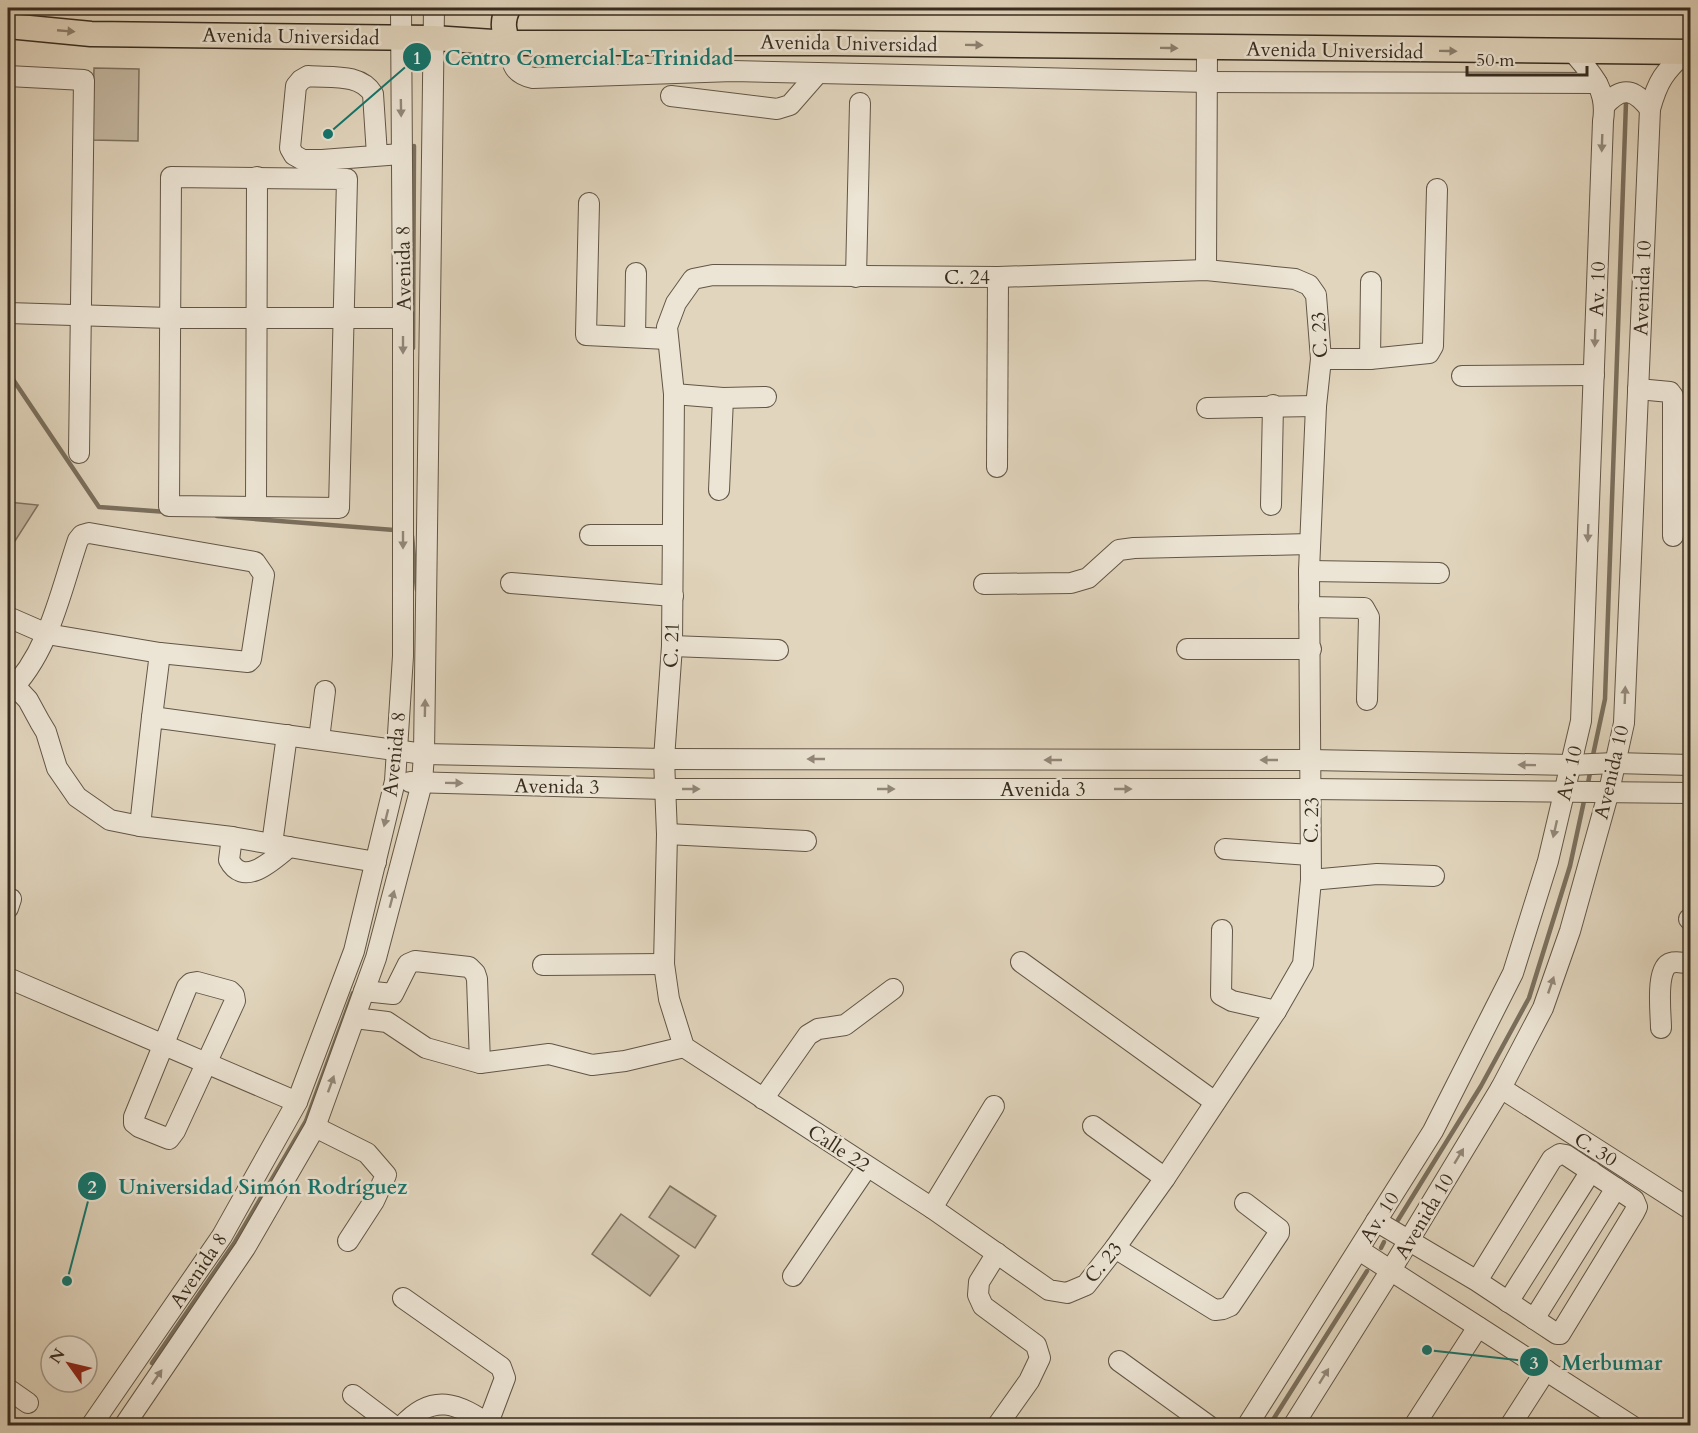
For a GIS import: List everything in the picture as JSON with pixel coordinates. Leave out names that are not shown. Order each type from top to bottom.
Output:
[{"type":"main road","points":[[508,8],[503,18],[508,43]]},
{"type":"main road","name":"Avenida Universidad","points":[[8,26],[91,34],[433,38],[508,43],[833,42],[1688,52]]},
{"type":"street","name":"Avenida 8","points":[[91,1425],[222,1236],[297,1102],[354,951],[395,781],[403,656],[400,8]]},
{"type":"street","name":"Avenida 8","points":[[124,1425],[245,1248],[315,1126],[376,958],[422,783],[434,8]]},
{"type":"street","points":[[508,43],[513,67],[522,75],[533,78],[733,71],[1207,82],[1597,83]]},
{"type":"street","points":[[1206,270],[1207,48]]},
{"type":"street","name":"Av. 10","points":[[1247,1425],[1433,1131],[1513,973],[1548,861],[1581,721],[1605,105],[1597,83],[1573,52]]},
{"type":"street","name":"Avenida 10","points":[[1293,1425],[1391,1270],[1501,1088],[1543,1008],[1570,931],[1624,723],[1650,109],[1656,88],[1665,72],[1688,52]]},
{"type":"street","points":[[671,96],[777,109],[790,105],[818,73]]},
{"type":"street","points":[[8,76],[84,80],[80,453]]},
{"type":"street","points":[[377,155],[373,94],[369,88],[356,79],[308,76],[301,80],[296,86],[290,148],[294,155],[303,160],[322,160],[401,153]]},
{"type":"street","points":[[1605,105],[1612,97],[1630,92],[1642,98],[1650,109]]},
{"type":"street","points":[[856,277],[860,103]]},
{"type":"street","points":[[171,177],[347,179],[339,508],[169,506],[170,318],[171,177]]},
{"type":"street","points":[[256,507],[257,177]]},
{"type":"street","points":[[1322,359],[1370,359],[1429,353],[1433,346],[1437,189]]},
{"type":"street","points":[[589,203],[586,335],[635,337],[667,333]]},
{"type":"street","name":"C. 24","points":[[667,333],[676,303],[693,279],[713,275],[998,277],[1206,270],[1295,279]]},
{"type":"street","points":[[635,337],[636,273]]},
{"type":"street","points":[[998,277],[998,467]]},
{"type":"street","name":"C. 23","points":[[1067,1293],[1086,1286],[1115,1248],[1165,1178],[1276,1011],[1303,964],[1311,879],[1309,571],[1316,406],[1322,359],[1316,295],[1309,285],[1295,279]]},
{"type":"street","points":[[1370,359],[1371,282]]},
{"type":"street","points":[[8,314],[170,318],[403,318]]},
{"type":"street","name":"C. 21","points":[[664,964],[667,834],[664,759],[672,646],[674,393],[667,333]]},
{"type":"street","points":[[1462,376],[1594,375]]},
{"type":"street","points":[[1638,389],[1670,392],[1673,396],[1673,536]]},
{"type":"street","points":[[674,393],[723,398],[766,397]]},
{"type":"street","points":[[719,490],[723,398]]},
{"type":"street","points":[[1271,505],[1273,405]]},
{"type":"street","points":[[1207,408],[1316,406]]},
{"type":"street","points":[[8,617],[47,634],[160,652],[248,662],[251,659],[264,575],[255,562],[89,533],[82,535],[78,540],[47,634],[37,656],[11,690],[28,700],[46,732],[57,768],[77,797],[110,820],[231,837],[376,862]]},
{"type":"street","points":[[590,535],[672,535]]},
{"type":"street","points":[[984,584],[1071,583],[1088,578],[1119,550],[1126,549],[1310,544]]},
{"type":"street","points":[[1309,571],[1439,573]]},
{"type":"street","points":[[511,583],[673,596]]},
{"type":"street","points":[[1309,607],[1364,608],[1370,617],[1367,700]]},
{"type":"street","points":[[672,646],[778,650]]},
{"type":"street","points":[[1188,649],[1311,649]]},
{"type":"street","points":[[140,826],[160,652]]},
{"type":"street","points":[[319,739],[325,691]]},
{"type":"street","name":"Avenida 3","points":[[152,717],[424,754],[664,759],[1311,760],[1690,765]]},
{"type":"street","points":[[231,837],[229,860],[237,870],[244,873],[270,864],[280,845],[287,735]]},
{"type":"street","name":"Avenida 3","points":[[395,781],[665,789],[1311,789],[1690,793]]},
{"type":"street","points":[[667,834],[806,841]]},
{"type":"street","points":[[1225,849],[1310,855]]},
{"type":"street","points":[[1311,879],[1377,874],[1434,876]]},
{"type":"street","points":[[1222,930],[1221,995],[1232,1001],[1276,1011]]},
{"type":"street","points":[[364,991],[393,994],[408,964],[415,961],[469,967],[477,979],[480,1063]]},
{"type":"street","points":[[1021,962],[1215,1102]]},
{"type":"street","points":[[1661,1028],[1661,975],[1664,967],[1671,963],[1690,964]]},
{"type":"street","points":[[354,1018],[387,1022],[426,1048],[480,1063],[549,1054],[592,1065],[625,1061],[684,1047],[669,999],[664,964],[543,965]]},
{"type":"street","points":[[8,978],[297,1102]]},
{"type":"street","points":[[197,982],[230,991],[235,1001],[207,1063],[176,1131],[169,1139],[134,1123],[134,1117],[187,987],[197,982]]},
{"type":"street","points":[[763,1099],[808,1035],[818,1029],[845,1025],[893,989]]},
{"type":"street","points":[[381,1021],[388,994]]},
{"type":"street","name":"Calle 22","points":[[684,1047],[932,1208],[1049,1290],[1067,1293]]},
{"type":"street","name":"C. 30","points":[[1501,1088],[1690,1209]]},
{"type":"street","points":[[932,1208],[994,1106]]},
{"type":"street","points":[[315,1126],[367,1153],[386,1175],[374,1201],[348,1241]]},
{"type":"street","points":[[1093,1126],[1165,1178]]},
{"type":"street","points":[[1376,1221],[1560,1334],[1637,1207],[1634,1200],[1566,1155],[1560,1154],[1552,1159],[1477,1281]]},
{"type":"street","points":[[793,1276],[867,1167]]},
{"type":"street","points":[[1508,1302],[1591,1171]]},
{"type":"street","points":[[1534,1319],[1616,1188]]},
{"type":"street","points":[[1115,1248],[1215,1310],[1223,1310],[1230,1306],[1280,1231],[1245,1203]]},
{"type":"street","points":[[1359,1250],[1631,1425]]},
{"type":"street","points":[[997,1253],[979,1282],[978,1295],[983,1306],[1036,1345],[1040,1358],[1029,1381],[997,1425]]},
{"type":"street","points":[[353,1395],[402,1423],[422,1408],[441,1403],[461,1407],[490,1424],[505,1378],[501,1367],[403,1298]]},
{"type":"street","points":[[1414,1425],[1478,1327]]},
{"type":"street","points":[[1119,1361],[1209,1425]]},
{"type":"street","points":[[1510,1425],[1546,1370]]},
{"type":"street","points":[[8,1389],[28,1403]]},
{"type":"shaded area","points":[[94,68],[139,69],[138,141],[92,140]]},
{"type":"shaded area","points":[[8,502],[38,505],[8,552]]},
{"type":"shaded area","points":[[670,1186],[716,1216],[695,1248],[649,1217]]},
{"type":"shaded area","points":[[621,1214],[679,1256],[650,1296],[592,1254]]},
{"type":"waterway","points":[[1593,755],[1605,699],[1626,102]]},
{"type":"waterway","points":[[413,348],[414,146]]},
{"type":"waterway","points":[[8,372],[99,507],[167,512]]},
{"type":"waterway","points":[[217,516],[394,530]]},
{"type":"waterway","points":[[412,536],[417,590]]},
{"type":"waterway","points":[[1588,783],[1590,773]]},
{"type":"waterway","points":[[1398,1220],[1481,1086],[1529,998],[1570,866],[1584,801]]},
{"type":"waterway","points":[[152,1363],[235,1242],[306,1121],[353,993]]},
{"type":"waterway","points":[[1381,1248],[1384,1242]]},
{"type":"waterway","points":[[1269,1426],[1367,1271]]},
{"type":"place","name":"Centro Comercial La Trinidad","points":[[328,134]]},
{"type":"place","name":"Universidad Simón Rodríguez","points":[[67,1281]]},
{"type":"place","name":"Merbumar","points":[[1427,1350]]}]
